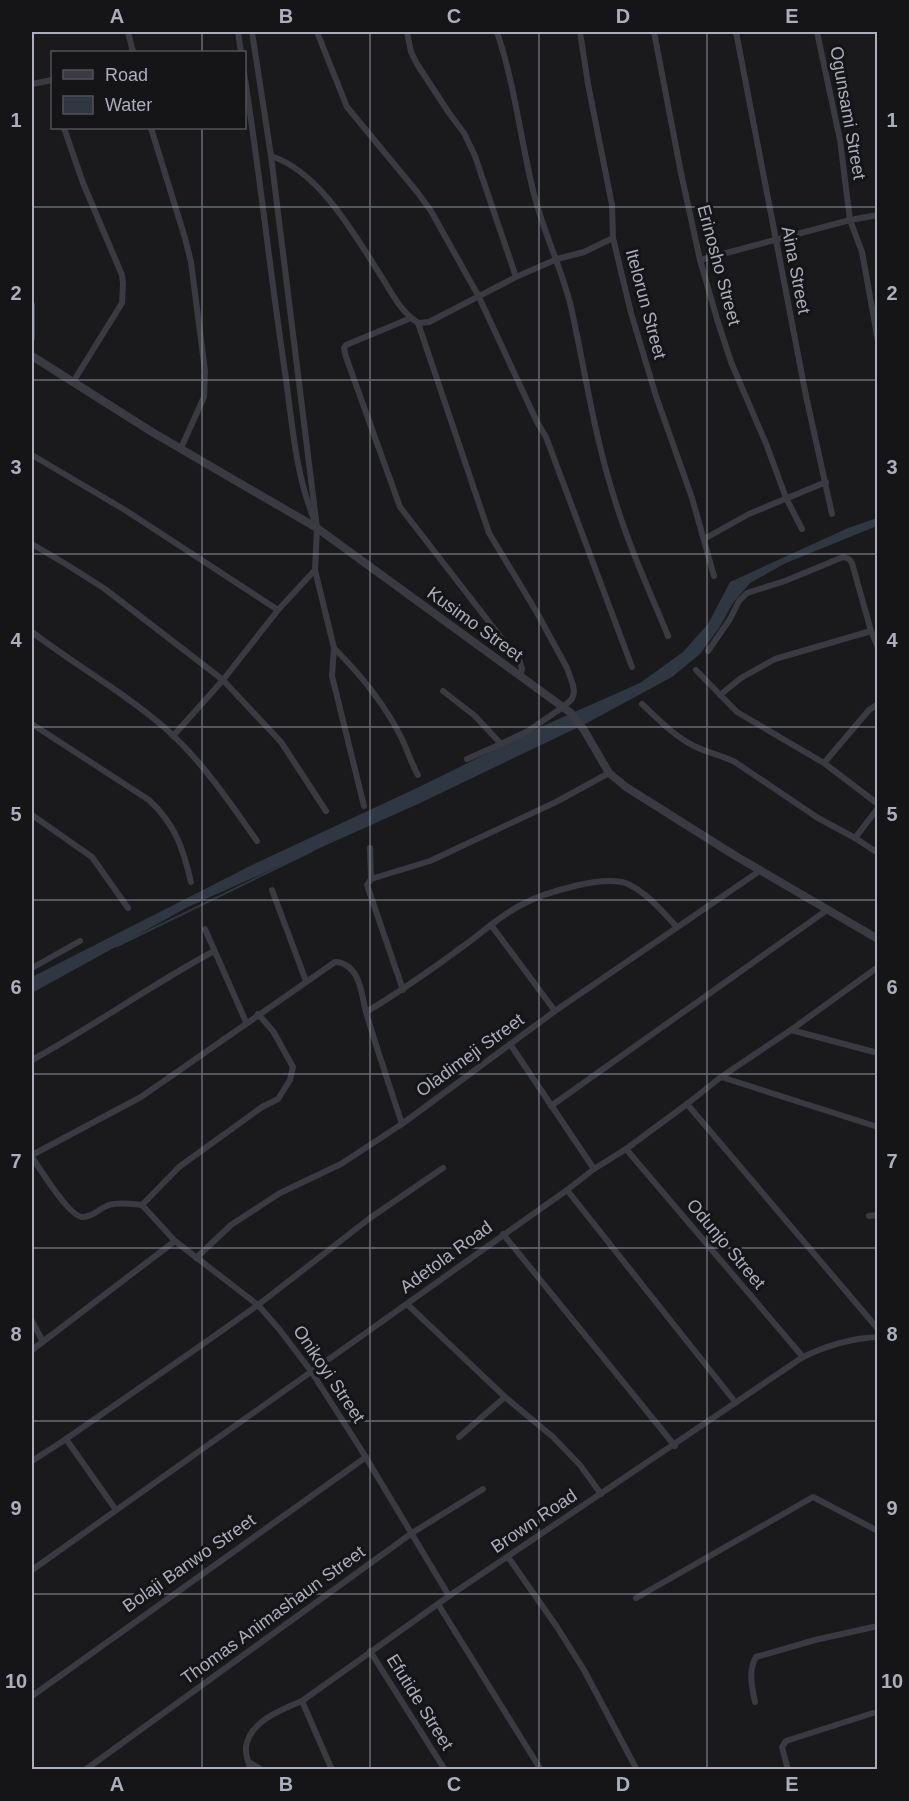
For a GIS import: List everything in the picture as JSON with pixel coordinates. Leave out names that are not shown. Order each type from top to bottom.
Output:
[{"type":"street","points":[[128,32],[133,51]]},
{"type":"street","points":[[238,32],[241,51]]},
{"type":"street","points":[[252,32],[271,156],[318,528],[315,570],[334,648],[332,676],[364,806]]},
{"type":"street","points":[[317,32],[347,106],[404,175],[430,211],[478,295],[546,437],[632,667]]},
{"type":"street","points":[[407,32],[411,52],[417,64],[464,133],[475,156],[516,277]]},
{"type":"street","points":[[497,32],[506,61],[532,187],[542,224],[557,259],[571,307],[614,497],[634,555],[668,636]]},
{"type":"street","name":"Itelorun Street","points":[[580,32],[612,205],[613,238],[642,353],[704,539],[714,576]]},
{"type":"street","name":"Erinosho Street","points":[[654,32],[700,260],[731,362],[767,446],[786,498],[802,529]]},
{"type":"street","name":"Aina Street","points":[[736,32],[814,440],[832,514]]},
{"type":"street","name":"Ogunsami Street","points":[[817,32],[840,140],[850,220],[862,252],[878,341]]},
{"type":"street","points":[[32,84],[51,80]]},
{"type":"street","points":[[246,86],[294,438],[304,495],[318,528]]},
{"type":"street","points":[[248,98],[261,97]]},
{"type":"street","points":[[64,129],[83,183],[122,275],[123,284],[122,303],[73,382]]},
{"type":"street","points":[[151,129],[191,262],[205,371],[202,403],[181,448]]},
{"type":"street","points":[[271,156],[297,168],[326,197],[367,254],[395,300],[418,323],[489,533],[567,668],[574,692],[572,699],[528,731],[467,759]]},
{"type":"street","points":[[700,260],[850,220],[878,215]]},
{"type":"street","points":[[418,323],[429,322],[516,277],[557,259],[584,252],[613,238]]},
{"type":"street","points":[[32,305],[32,338]]},
{"type":"street","points":[[411,318],[346,345],[344,348],[346,357],[400,507],[520,662],[522,669],[520,676]]},
{"type":"street","name":"Kusimo Street","points":[[32,356],[152,432],[318,528],[571,713],[609,773],[648,801],[878,939]]},
{"type":"street","points":[[32,455],[125,510],[278,610]]},
{"type":"street","points":[[704,539],[749,514],[826,482]]},
{"type":"street","points":[[32,544],[105,590],[223,680],[281,741],[326,811]]},
{"type":"street","points":[[708,651],[730,619],[739,601],[747,593],[785,581],[843,557],[852,563],[871,631],[878,647]]},
{"type":"street","points":[[173,736],[223,680],[278,610],[315,570]]},
{"type":"street","points":[[720,694],[741,678],[775,659],[871,631]]},
{"type":"street","points":[[32,632],[127,699],[173,736],[219,786],[257,842]]},
{"type":"street","points":[[334,648],[356,670],[384,707],[401,737],[417,775]]},
{"type":"street","points":[[696,670],[737,712],[824,763],[878,806],[855,838]]},
{"type":"street","points":[[443,691],[475,716],[501,744]]},
{"type":"street","points":[[642,704],[682,739],[735,762],[818,818],[878,853]]},
{"type":"street","points":[[824,763],[868,710],[878,704]]},
{"type":"street","points":[[32,724],[160,810],[177,834],[191,882]]},
{"type":"street","points":[[371,879],[430,861],[556,802],[609,773]]},
{"type":"street","points":[[32,815],[92,857],[128,908]]},
{"type":"street","points":[[370,848],[371,879],[367,885],[404,990]]},
{"type":"street","name":"Oladimeji Street","points":[[196,1258],[231,1225],[270,1199],[341,1164],[402,1124],[555,1011],[760,870]]},
{"type":"street","points":[[366,1012],[404,990],[520,905],[548,894],[581,885],[616,881],[642,893],[676,926]]},
{"type":"street","points":[[272,890],[306,981]]},
{"type":"street","points":[[551,1106],[827,910]]},
{"type":"street","points":[[491,925],[555,1011]]},
{"type":"street","points":[[205,929],[246,1022]]},
{"type":"street","points":[[32,968],[80,941]]},
{"type":"street","points":[[32,1060],[214,951]]},
{"type":"street","points":[[258,1014],[273,1031],[293,1067],[290,1080],[278,1099],[262,1107],[186,1161],[142,1205],[110,1205],[89,1216],[82,1218],[75,1215],[54,1190],[32,1156],[141,1097],[246,1022],[334,962],[347,965],[356,976],[402,1124]]},
{"type":"street","name":"Adetola Road","points":[[32,1570],[194,1457],[311,1371],[567,1190],[594,1168],[626,1149],[721,1077],[878,967]]},
{"type":"street","points":[[791,1030],[878,1053]]},
{"type":"street","points":[[510,1044],[594,1168]]},
{"type":"street","points":[[721,1077],[878,1127]]},
{"type":"street","points":[[687,1104],[878,1329]]},
{"type":"street","name":"Odunjo Street","points":[[626,1149],[803,1357]]},
{"type":"street","points":[[32,1461],[258,1305],[370,1218],[443,1168]]},
{"type":"street","points":[[567,1190],[736,1403]]},
{"type":"street","name":"Onikoyi Street","points":[[142,1205],[175,1241],[266,1312],[311,1371],[366,1457],[449,1596]]},
{"type":"street","points":[[869,1216],[878,1215]]},
{"type":"street","points":[[503,1234],[675,1446]]},
{"type":"street","points":[[32,1350],[175,1241]]},
{"type":"street","points":[[407,1304],[505,1397],[553,1437],[580,1465],[601,1494]]},
{"type":"street","points":[[32,1321],[43,1342]]},
{"type":"street","name":"Brown Road","points":[[251,1770],[246,1746],[254,1730],[278,1711],[302,1701],[449,1596],[675,1446],[803,1357],[834,1345],[878,1337]]},
{"type":"street","points":[[459,1437],[505,1397]]},
{"type":"street","points":[[66,1439],[116,1510]]},
{"type":"street","name":"Bolaji Banwo Street","points":[[32,1696],[366,1457]]},
{"type":"street","name":"Thomas Animashaun Street","points":[[85,1770],[412,1533],[483,1490]]},
{"type":"street","points":[[636,1598],[813,1497],[878,1530]]},
{"type":"street","points":[[508,1557],[584,1670],[637,1770]]},
{"type":"street","points":[[438,1604],[541,1770]]},
{"type":"street","points":[[755,1702],[751,1679],[753,1661],[756,1658],[816,1640],[878,1626]]},
{"type":"street","name":"Efutide Street","points":[[370,1651],[445,1770]]},
{"type":"street","points":[[302,1701],[332,1770]]},
{"type":"street","points":[[788,1770],[782,1747],[786,1741],[873,1713]]},
{"type":"street","points":[[248,1762],[262,1770]]},
{"type":"water","points":[[877,518],[877,526],[786,563],[750,583],[733,603],[719,628],[700,654],[672,677],[587,723],[418,804],[188,907],[32,993],[32,977],[252,865],[545,725],[640,683],[683,652],[708,624],[730,582],[848,528]]},
{"type":"waterway","points":[[117,946],[312,851]]}]
